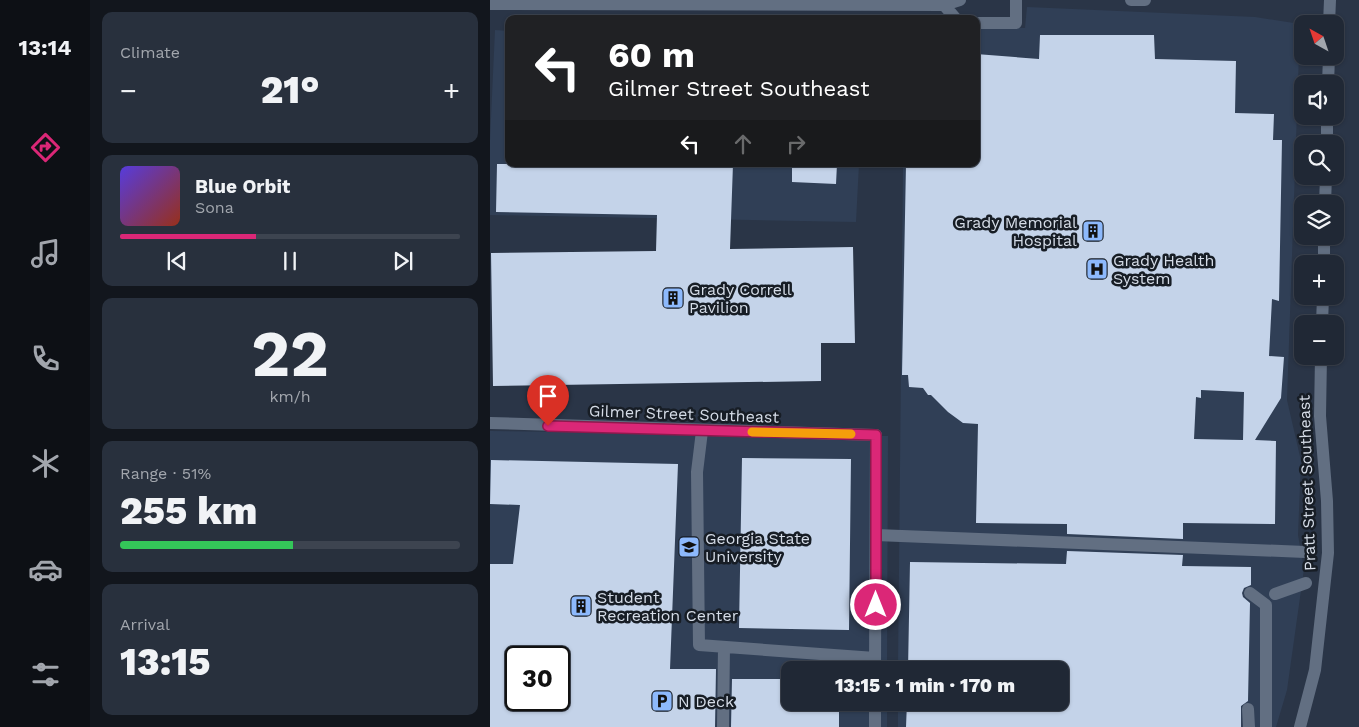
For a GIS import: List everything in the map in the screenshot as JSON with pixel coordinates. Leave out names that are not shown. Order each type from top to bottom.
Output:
[{"type":"street","points":[[490,4],[886,2],[944,5],[960,0]]},
{"type":"street","points":[[980,23],[1016,24],[1016,0]]},
{"type":"street","points":[[1131,0],[1144,0]]},
{"type":"street","points":[[1330,0],[1330,15]]},
{"type":"street","points":[[944,5],[953,15]]},
{"type":"street","name":"Pratt Street Southeast","points":[[1300,727],[1315,670],[1328,553],[1327,500],[1320,416],[1321,365]]},
{"type":"street","name":"Gilmer Street Southeast","points":[[490,424],[876,435],[876,535]]},
{"type":"street","points":[[702,431],[697,472],[699,645],[848,661]]},
{"type":"street","points":[[875,661],[876,535],[1305,552]]},
{"type":"street","points":[[1275,594],[1306,583]]},
{"type":"street","points":[[1250,594],[1266,605],[1266,727]]},
{"type":"street","points":[[723,727],[724,647]]},
{"type":"street","points":[[1248,709],[1249,727]]},
{"type":"street","points":[[875,711],[875,727]]},
{"type":"shaded area","name":"Grady Health System","points":[[1027,7],[1255,17],[1294,23],[1294,65],[1299,65],[1298,75],[1294,75],[1294,125],[1297,125],[1296,135],[1294,135],[1294,185],[1287,400],[1301,461],[1298,535],[1304,569],[1287,690],[1276,727],[898,727],[898,711],[1069,711],[1069,661],[898,661],[903,167],[980,167],[980,27],[1025,28]]},
{"type":"shaded area","points":[[495,30],[505,31],[505,167],[859,167],[856,222],[490,215],[490,140]]},
{"type":"shaded area","name":"Georgia State University","points":[[490,431],[888,436],[887,661],[781,661],[781,711],[887,711],[887,727],[490,727]]},
{"type":"building","name":"Grady Memorial Hospital","points":[[1040,35],[1154,35],[1155,59],[1236,61],[1235,113],[1274,114],[1273,140],[1282,140],[1279,301],[1272,299],[1269,356],[1284,357],[1281,398],[1255,440],[1276,441],[1275,524],[1183,523],[1183,539],[1067,534],[1067,524],[976,523],[978,424],[963,423],[948,412],[931,395],[928,395],[923,388],[909,387],[908,375],[902,375],[906,167],[980,167],[980,54],[1039,59]],"holes":[[[1201,390],[1244,392],[1243,440],[1194,439],[1196,397],[1201,398]]]},
{"type":"building","name":"Grady Correll Pavilion","points":[[497,164],[505,164],[505,167],[733,167],[730,249],[853,247],[855,343],[821,343],[821,381],[493,386],[491,253],[656,251],[657,215],[496,212]]},
{"type":"building","points":[[792,167],[837,167],[836,184],[792,182]]},
{"type":"building","points":[[742,458],[851,459],[849,630],[739,628]]},
{"type":"building","name":"Student Recreation Center","points":[[491,460],[678,464],[670,669],[716,669],[715,727],[490,727],[490,564],[513,564],[520,505],[490,504]]},
{"type":"building","points":[[1067,551],[1183,555],[1182,566],[1251,567],[1251,585],[1244,588],[1242,593],[1243,597],[1250,603],[1248,701],[1241,706],[1241,727],[906,727],[907,711],[1069,711],[1069,661],[908,661],[910,562],[1066,564]]},
{"type":"building","points":[[732,679],[781,679],[781,711],[839,711],[839,727],[731,727]]},
{"type":"slow traffic","points":[[752,432],[851,434]]},
{"type":"place","name":"Grady Memorial Hospital","points":[[1093,231]]},
{"type":"place","name":"Grady Health System","points":[[1097,269]]},
{"type":"place","name":"Grady Correll Pavilion","points":[[673,298]]},
{"type":"place","name":"Georgia State University","points":[[689,547]]},
{"type":"place","name":"Student Recreation Center","points":[[581,606]]},
{"type":"place","name":"N Deck","points":[[662,701]]},
{"type":"route","points":[[548,426],[876,435],[876,605]]}]
